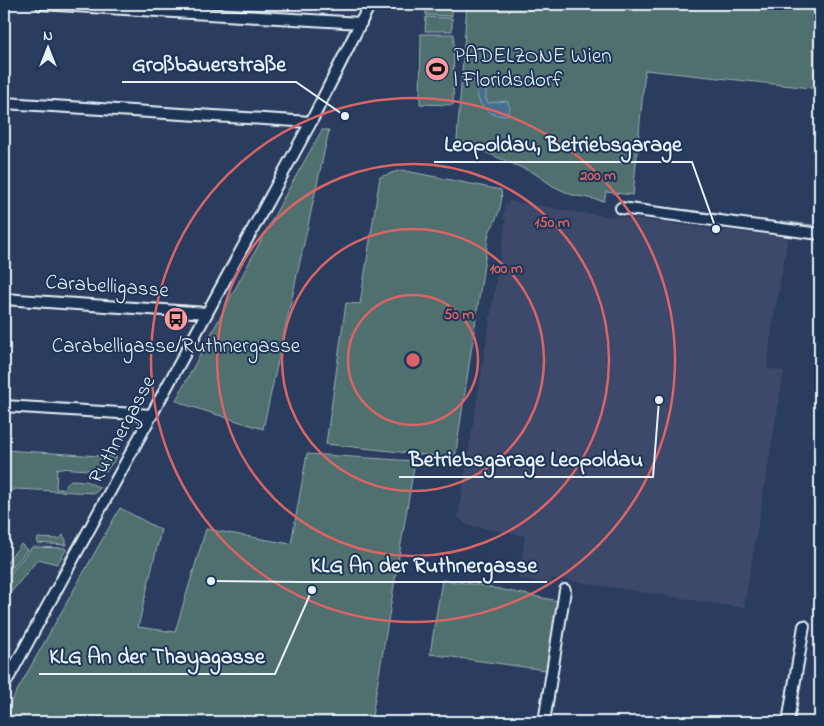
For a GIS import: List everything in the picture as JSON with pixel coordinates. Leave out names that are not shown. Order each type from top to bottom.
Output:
[{"type":"street","points":[[41,4],[360,23]]},
{"type":"street","name":"Ruthnergasse","points":[[4,686],[311,122],[370,4]]},
{"type":"street","points":[[4,103],[311,122]]},
{"type":"street","points":[[621,208],[820,234]]},
{"type":"street","name":"Carabelligasse","points":[[4,299],[207,313]]},
{"type":"street","points":[[4,406],[152,415]]},
{"type":"street","points":[[544,722],[565,590]]},
{"type":"street","points":[[788,722],[804,626]]},
{"type":"shaded area","points":[[480,85],[486,87],[488,103],[507,101],[510,107],[508,114],[496,115],[483,107],[476,94]]},
{"type":"shaded area","points":[[509,201],[575,212],[788,238],[767,368],[784,371],[744,608],[552,578],[551,584],[518,579],[525,536],[467,525],[458,517],[506,220],[503,219],[505,204],[508,205]]},
{"type":"green space","points":[[426,4],[452,4],[452,16],[426,15]]},
{"type":"green space","points":[[467,4],[820,4],[820,89],[645,70],[633,195],[606,192],[604,201],[572,195],[553,186],[534,173],[457,140]]},
{"type":"green space","points":[[426,17],[452,18],[452,31],[425,31]]},
{"type":"green space","name":"PADELZONE Wien | Floridsdorf","points":[[421,34],[454,34],[453,105],[420,104]]},
{"type":"green space","points":[[322,130],[329,130],[263,429],[186,405],[176,400],[282,201]]},
{"type":"green space","points":[[401,170],[501,190],[502,195],[497,217],[489,232],[455,458],[326,444],[346,303],[360,304],[380,177]]},
{"type":"green space","points":[[637,204],[720,214],[719,217]]},
{"type":"green space","points":[[780,221],[820,226],[820,229],[791,226]]},
{"type":"green space","points":[[4,450],[117,457],[106,471],[57,468],[56,489],[64,489],[71,480],[86,481],[100,488],[95,493],[16,489],[4,493]]},
{"type":"green space","points":[[307,454],[415,461],[371,722],[4,722],[4,714],[120,508],[161,530],[138,627],[175,632],[206,529],[291,544]]},
{"type":"green space","points":[[80,532],[83,533],[60,574],[57,572]]},
{"type":"green space","points":[[63,535],[66,545],[37,543],[38,538],[60,539]]},
{"type":"green space","points":[[21,544],[27,550],[4,578],[4,566]]},
{"type":"green space","points":[[32,547],[65,548],[66,550],[57,564],[38,559],[4,601],[4,581]]},
{"type":"green space","points":[[442,580],[479,585],[558,601],[546,670],[430,654]]},
{"type":"place","name":"PADELZONE Wien | Floridsdorf","points":[[437,69]]},
{"type":"place","name":"Großbauerstraße","points":[[345,116]]},
{"type":"place","name":"Leopoldau, Betriebsgarage","points":[[716,229]]},
{"type":"place","name":"Carabelligasse/Ruthnergasse","points":[[176,319]]},
{"type":"place","name":"Betriebsgarage Leopoldau","points":[[659,400]]},
{"type":"place","name":"KLG An der Ruthnergasse","points":[[211,581]]},
{"type":"place","name":"KLG An der Thayagasse","points":[[312,590]]}]
